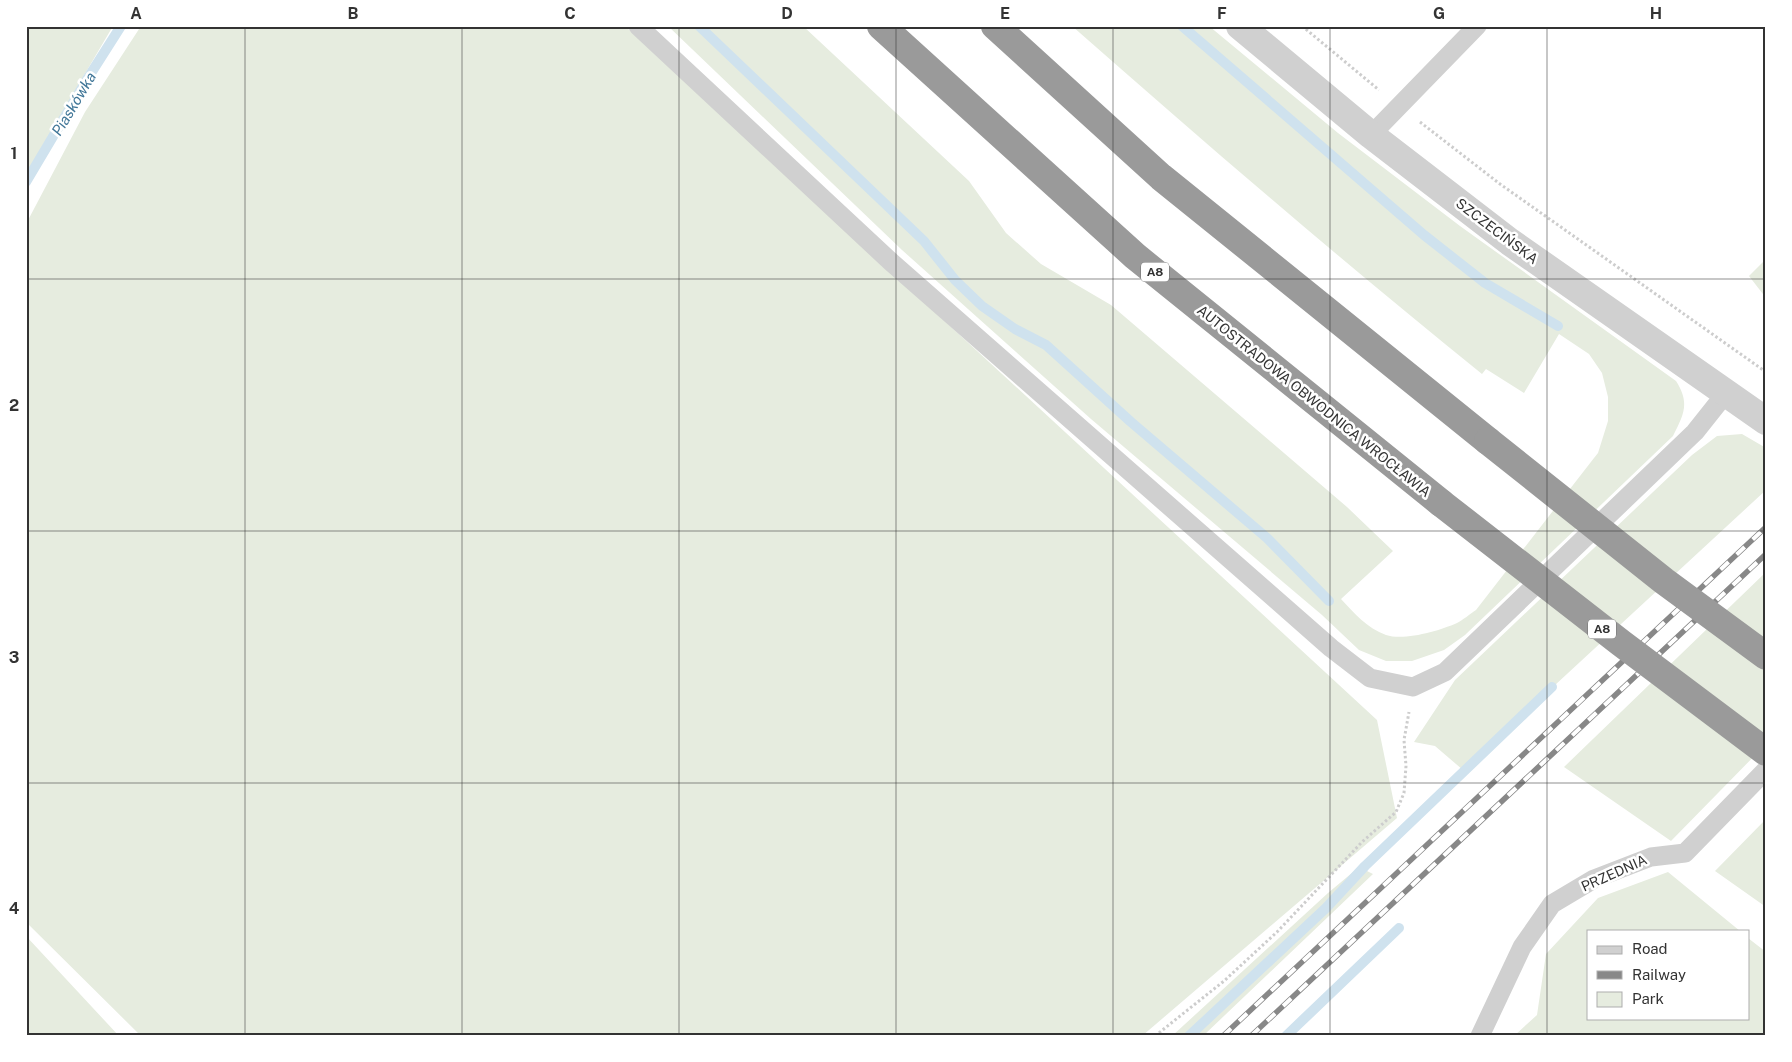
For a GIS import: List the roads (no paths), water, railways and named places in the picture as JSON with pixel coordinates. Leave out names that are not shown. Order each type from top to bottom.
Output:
[{"type":"highway","name":"AUTOSTRADOWA OBWODNICA WROCŁAWIA","points":[[882,26],[1135,256],[1440,503],[1766,752]]},
{"type":"highway","points":[[995,26],[1161,177],[1664,581],[1766,656]]},
{"type":"street","name":"SZCZECIŃSKA","points":[[1240,26],[1371,135],[1510,242],[1766,421]]},
{"type":"lane","points":[[638,26],[890,261],[1331,648],[1370,678],[1413,687],[1444,672],[1695,432],[1726,393]]},
{"type":"lane","points":[[1371,135],[1477,26]]},
{"type":"lane","name":"PRZEDNIA","points":[[1480,1036],[1522,946],[1552,904],[1594,879],[1651,856],[1685,853],[1766,770]]},
{"type":"waterway","name":"Piaskówka","points":[[26,182],[121,26]]},
{"type":"waterway","points":[[699,26],[924,241],[955,280],[982,306],[1015,329],[1046,345],[1131,422],[1267,538],[1329,601]]},
{"type":"waterway","points":[[1182,26],[1424,235],[1485,283],[1558,326]]},
{"type":"waterway","points":[[1189,1036],[1326,908],[1365,866],[1552,687]]},
{"type":"waterway","points":[[1286,1036],[1399,928]]},
{"type":"railway","points":[[1223,1036],[1766,527]]},
{"type":"railway","points":[[1251,1036],[1766,554]]}]
